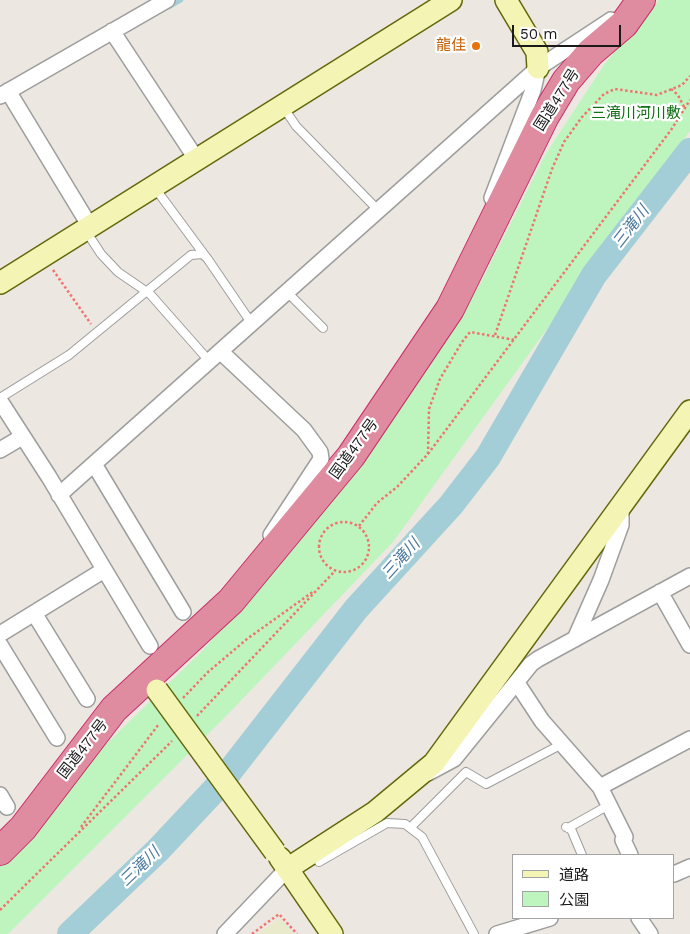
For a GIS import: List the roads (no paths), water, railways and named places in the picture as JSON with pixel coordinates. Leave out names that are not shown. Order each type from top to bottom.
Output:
[{"type":"highway","name":"国道477号","points":[[0,851],[23,828],[114,710],[153,684],[231,601],[351,456],[450,308],[545,116],[566,80],[591,52],[624,24],[641,0]]},
{"type":"street","points":[[88,229],[3,91],[166,0]]},
{"type":"street","points":[[0,283],[451,0]]},
{"type":"street","points":[[450,308],[532,90],[538,68],[536,52],[506,0]]},
{"type":"street","points":[[59,495],[288,293],[538,68],[641,0]]},
{"type":"street","points":[[112,31],[197,160]]},
{"type":"street","points":[[216,357],[304,430],[320,452],[320,459],[269,538],[266,558]]},
{"type":"street","points":[[0,400],[150,646]]},
{"type":"street","points":[[225,934],[287,869],[375,812],[420,777],[434,763],[690,411]]},
{"type":"street","points":[[0,450],[22,437]]},
{"type":"street","points":[[94,464],[183,612]]},
{"type":"street","points":[[575,639],[601,580],[621,525],[621,506]]},
{"type":"street","points":[[0,634],[104,570]]},
{"type":"street","points":[[420,777],[444,766],[454,758],[538,659],[690,576]]},
{"type":"street","points":[[660,592],[690,645]]},
{"type":"street","points":[[34,613],[87,698]]},
{"type":"street","points":[[0,645],[57,738]]},
{"type":"street","points":[[516,683],[542,721],[600,787],[625,836],[623,840],[630,854]]},
{"type":"street","points":[[153,684],[332,934]]},
{"type":"street","points":[[600,787],[690,739]]},
{"type":"street","points":[[675,874],[690,867]]},
{"type":"street","points":[[497,934],[547,919]]},
{"type":"street","points":[[640,919],[650,934]]},
{"type":"lane","points":[[282,106],[296,126],[379,211]]},
{"type":"lane","points":[[154,187],[207,258],[252,324]]},
{"type":"lane","points":[[88,229],[101,254],[118,272],[146,291],[216,357]]},
{"type":"lane","points":[[0,400],[69,355],[191,255],[202,254],[207,258]]},
{"type":"lane","points":[[288,293],[323,328]]},
{"type":"lane","points":[[410,827],[466,772],[486,784],[562,744]]},
{"type":"lane","points":[[582,854],[571,829],[567,827],[609,805]]},
{"type":"lane","points":[[319,862],[387,823],[396,822],[410,827],[422,838],[474,934]]},
{"type":"waterway","points":[[169,7],[181,0]]},
{"type":"waterway","name":"三滝川","points":[[70,934],[158,850],[219,785],[356,609],[451,505],[488,457],[594,275],[690,151]]},
{"type":"place","name":"龍佳","points":[[476,46]]},
{"type":"park label","name":"三滝川河川敷","points":[[636,114]]}]
